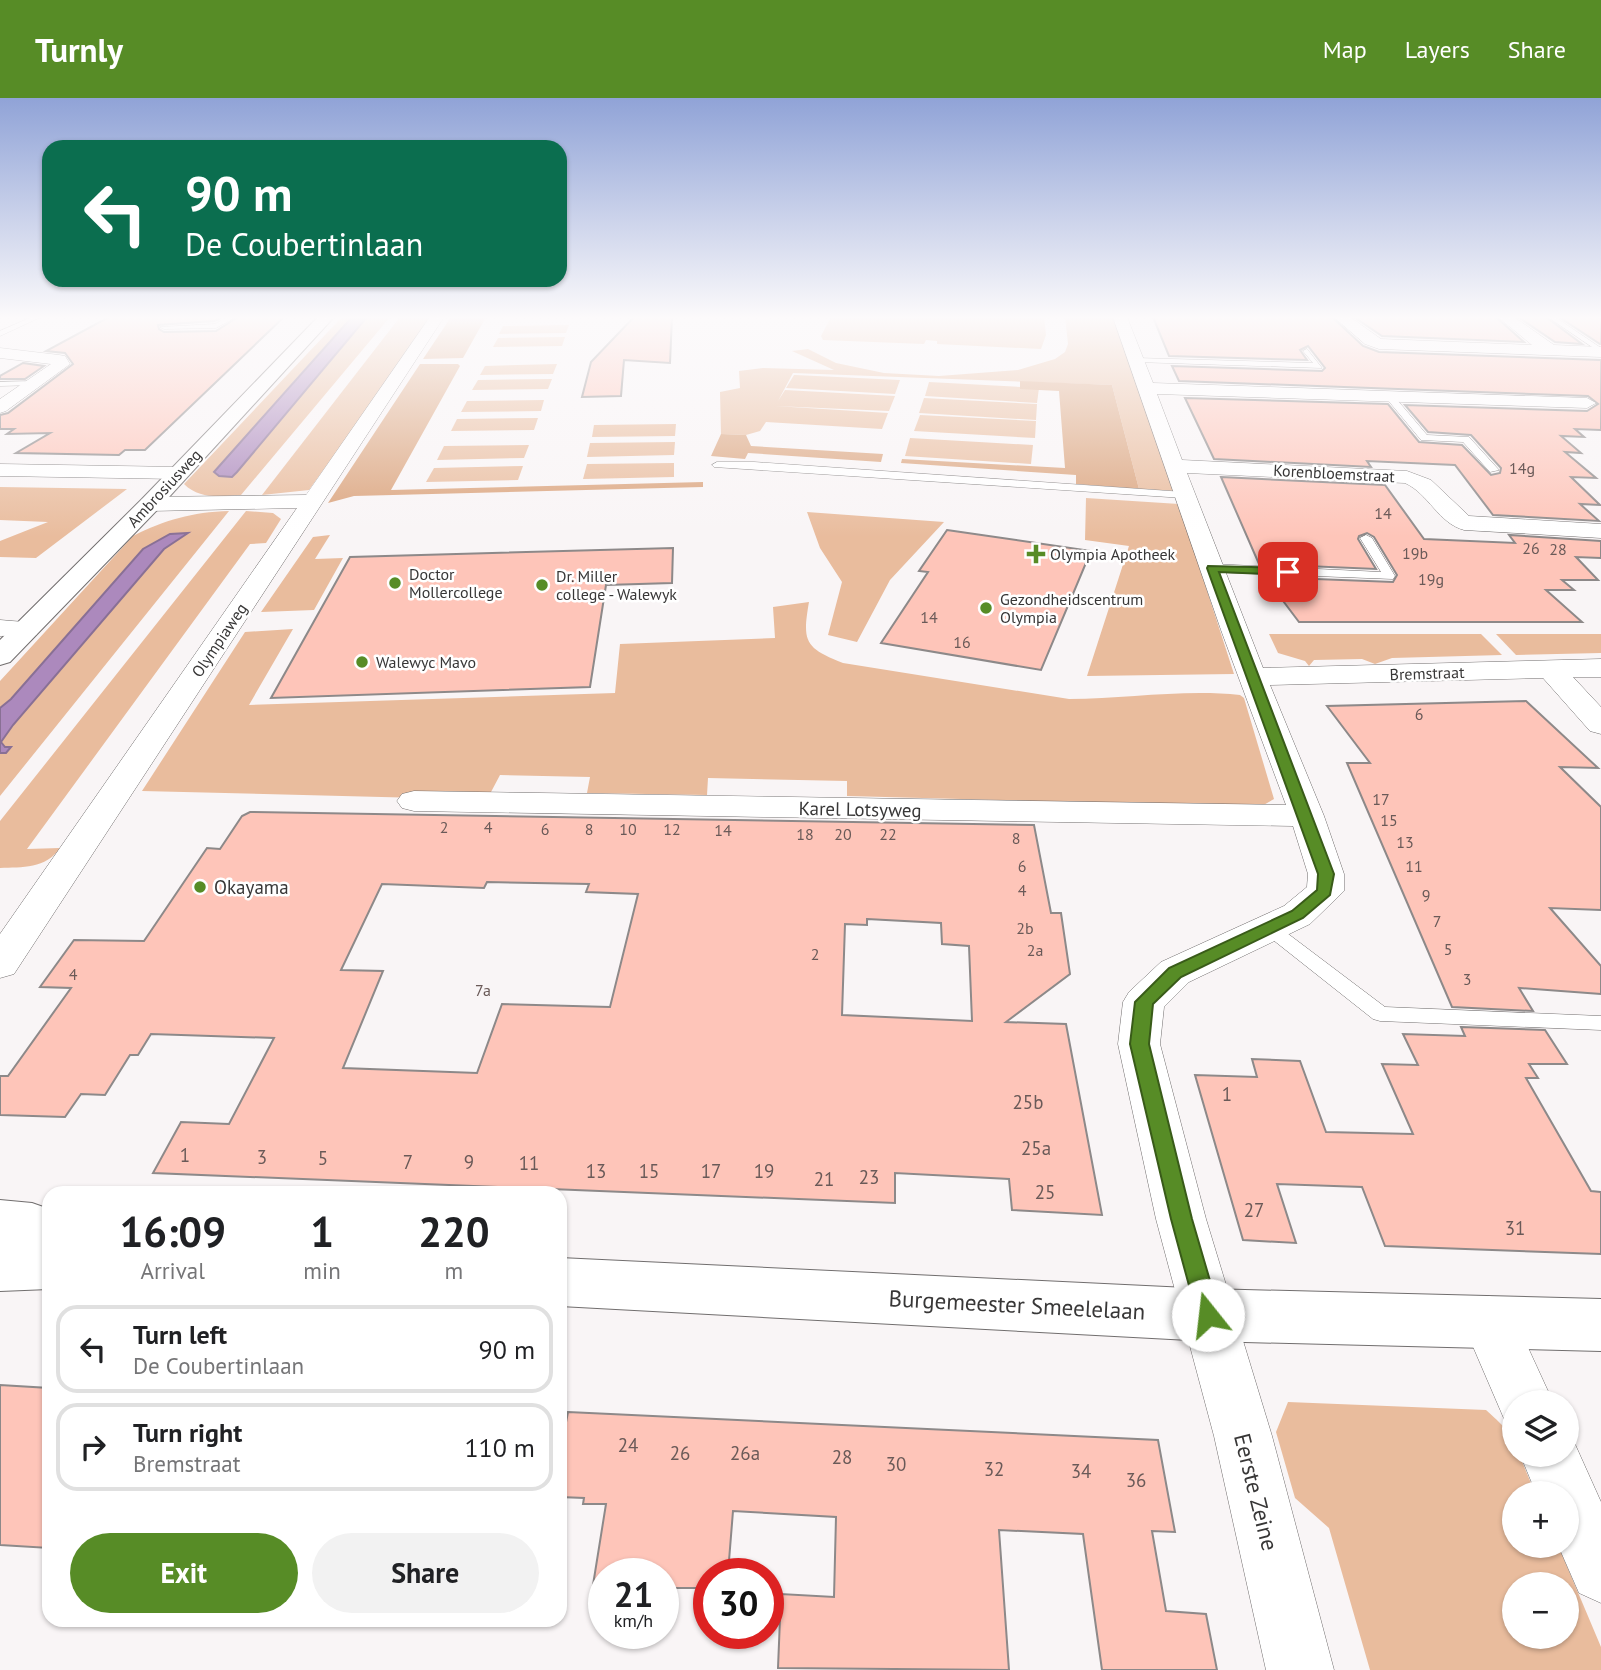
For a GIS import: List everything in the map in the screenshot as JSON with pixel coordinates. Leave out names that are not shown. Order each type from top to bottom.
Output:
[{"type":"main road","name":"Ambrosiusweg","points":[[0,656],[13,628],[150,504],[256,390]]},
{"type":"main road","points":[[0,1222],[42,1229]]},
{"type":"main road","points":[[0,1267],[42,1265]]},
{"type":"main road","name":"Burgemeester Smeelelaan","points":[[567,1282],[1208,1315],[1601,1325]]},
{"type":"street","points":[[0,407],[24,390]]},
{"type":"street","name":"Olympiaweg","points":[[0,964],[389,390]]},
{"type":"street","points":[[1147,390],[1252,677],[1307,816]]},
{"type":"street","points":[[1318,390],[1594,409]]},
{"type":"street","points":[[1571,390],[1594,409]]},
{"type":"street","points":[[0,470],[178,473]]},
{"type":"street","name":"Korenbloemstraat","points":[[1179,481],[1407,477],[1419,479],[1426,484],[1452,516],[1464,523],[1601,531]]},
{"type":"street","points":[[150,504],[314,501]]},
{"type":"street","name":"Bremstraat","points":[[1252,677],[1601,668]]},
{"type":"street","points":[[1550,669],[1601,725]]},
{"type":"street","name":"Karel Lotsyweg","points":[[414,801],[1307,816]]},
{"type":"street","name":"Eerste Zeine","points":[[1300,1670],[1243,1436],[1181,1219],[1139,1044],[1144,1002],[1175,972],[1297,915],[1325,891],[1326,874],[1307,816]]},
{"type":"street","points":[[1489,1321],[1520,1390]]},
{"type":"street","points":[[1579,1522],[1601,1572]]},
{"type":"lane","points":[[1390,397],[1424,438],[1465,439],[1494,470]]},
{"type":"lane","points":[[716,465],[1179,481]]},
{"type":"lane","points":[[1212,568],[1389,576],[1366,538]]},
{"type":"lane","points":[[1269,928],[1380,1014],[1601,1023]]},
{"type":"shaded area","points":[[273,390],[288,390],[237,472],[305,390],[329,390],[241,495],[204,495],[184,484]]},
{"type":"shaded area","points":[[287,390],[305,390],[232,477],[219,476],[214,472]]},
{"type":"shaded area","points":[[343,390],[380,390],[309,490],[262,495]]},
{"type":"shaded area","points":[[403,390],[446,390],[391,490],[703,482],[703,487],[354,496],[328,503]]},
{"type":"shaded area","points":[[784,390],[778,401],[785,390],[895,396],[889,411],[775,406],[888,413],[882,429],[766,422],[760,431],[746,435],[721,434],[720,392]]},
{"type":"shaded area","points":[[829,390],[896,390],[895,394]]},
{"type":"shaded area","points":[[927,390],[1039,390],[1037,403],[925,396]]},
{"type":"shaded area","points":[[1047,390],[1113,390],[1139,489],[1076,484],[1076,475],[901,463],[902,459],[1065,468],[1059,391]]},
{"type":"shaded area","points":[[1113,390],[1140,390],[1177,491],[1139,489]]},
{"type":"shaded area","points":[[924,398],[1037,404],[1036,420],[919,413]]},
{"type":"shaded area","points":[[544,400],[541,411],[461,412],[467,401]]},
{"type":"shaded area","points":[[920,415],[1036,421],[1035,438],[914,431]]},
{"type":"shaded area","points":[[538,418],[534,430],[451,431],[457,419]]},
{"type":"shaded area","points":[[676,424],[675,436],[592,437],[594,425]]},
{"type":"shaded area","points":[[721,434],[746,435],[751,446],[883,454],[881,462],[748,453],[745,459],[711,456]]},
{"type":"shaded area","points":[[910,438],[1033,445],[1031,464],[905,456]]},
{"type":"shaded area","points":[[675,442],[674,455],[587,457],[590,443]]},
{"type":"shaded area","points":[[529,445],[524,458],[437,460],[444,446]]},
{"type":"shaded area","points":[[674,463],[674,477],[583,479],[587,464]]},
{"type":"shaded area","points":[[523,466],[518,480],[426,482],[434,468]]},
{"type":"shaded area","points":[[0,487],[127,489],[36,558],[0,557],[0,541],[48,522],[0,520]]},
{"type":"shaded area","points":[[1086,498],[1179,504],[1234,674],[1087,676],[1129,546],[1085,540]]},
{"type":"shaded area","points":[[229,511],[0,796],[0,753],[6,753],[10,747],[5,747],[1,742],[13,725],[164,549],[188,533],[170,534],[143,549],[11,699],[0,708],[0,681],[133,536],[179,518]]},
{"type":"shaded area","points":[[246,511],[273,513],[281,519],[266,543],[250,544],[27,849],[60,848],[41,863],[0,868],[0,821]]},
{"type":"shaded area","points":[[807,512],[944,522],[890,580],[857,642],[828,635],[842,582],[820,548]]},
{"type":"shaded area","points":[[188,533],[164,549],[13,725],[1,742],[5,747],[11,747],[6,753],[0,753],[0,708],[11,699],[143,549],[170,534]]},
{"type":"shaded area","points":[[330,535],[315,559],[343,558],[314,610],[261,612],[313,537]]},
{"type":"shaded area","points":[[809,602],[806,626],[809,642],[821,653],[843,663],[1069,699],[1197,693],[1240,695],[1244,698],[1274,799],[1260,807],[847,796],[847,781],[708,778],[707,795],[587,793],[590,777],[500,775],[491,792],[421,798],[142,791],[245,632],[293,629],[249,705],[615,693],[620,644],[775,638],[773,607]]},
{"type":"shaded area","points":[[1269,634],[1481,634],[1502,655],[1392,658],[1375,664],[1362,659],[1314,660],[1309,666],[1305,661],[1278,653]]},
{"type":"shaded area","points":[[1496,634],[1601,634],[1601,653],[1516,655]]},
{"type":"shaded area","points":[[1288,1402],[1486,1410],[1502,1426],[1502,1467],[1524,1467],[1530,1481],[1502,1481],[1502,1558],[1563,1558],[1569,1572],[1502,1572],[1502,1649],[1579,1649],[1579,1595],[1601,1647],[1601,1670],[1370,1670],[1329,1528],[1295,1498],[1276,1432]]},
{"type":"building","points":[[38,390],[207,390],[145,450],[125,450],[119,455],[16,453],[50,433],[7,434],[14,429],[0,429],[0,415],[8,413]]},
{"type":"building","points":[[584,390],[621,390],[621,396],[582,397]]},
{"type":"building","points":[[1434,390],[1601,390],[1601,430],[1575,429],[1584,437],[1561,436],[1581,453],[1565,452],[1596,478],[1571,477],[1600,505],[1580,504],[1599,521],[1493,515],[1455,465],[1367,461],[1371,467],[1214,459],[1185,398],[1388,404],[1419,442],[1462,445],[1491,475],[1500,473],[1501,468],[1471,435],[1428,432],[1405,405],[1587,411],[1598,404],[1588,396]]},
{"type":"building","points":[[1221,477],[1385,485],[1424,539],[1515,543],[1509,535],[1601,541],[1601,558],[1576,557],[1598,580],[1562,580],[1574,590],[1546,590],[1582,622],[1299,622],[1265,577],[1393,582],[1397,575],[1374,537],[1367,533],[1358,539],[1376,569],[1259,564]]},
{"type":"building","name":"Gezondheidscentrum Olympia","points":[[947,530],[1091,551],[1041,670],[881,643],[928,572],[919,571]]},
{"type":"building","points":[[673,548],[672,583],[606,585],[590,687],[271,698],[350,557]]},
{"type":"building","points":[[1526,701],[1598,768],[1560,767],[1601,807],[1601,910],[1550,908],[1601,966],[1601,994],[1519,988],[1533,1011],[1452,1007],[1347,763],[1370,763],[1327,706]]},
{"type":"building","points":[[250,812],[1034,825],[1051,913],[1061,913],[1070,974],[1006,1022],[1066,1024],[1102,1215],[1012,1210],[1009,1179],[895,1173],[895,1203],[567,1190],[567,1186],[475,1186],[153,1173],[181,1122],[229,1124],[274,1038],[151,1034],[138,1055],[130,1055],[105,1095],[81,1094],[65,1117],[0,1115],[0,1076],[8,1076],[71,988],[40,987],[74,940],[144,941],[207,848],[220,849],[242,816]],"holes":[[[487,882],[589,884],[586,892],[638,894],[610,1007],[502,1004],[477,1073],[343,1068],[383,971],[341,970],[382,884],[484,888]],[[867,919],[941,923],[942,944],[969,946],[972,1021],[842,1015],[845,924],[867,925]]]},
{"type":"building","points":[[1461,1027],[1545,1030],[1567,1064],[1529,1064],[1538,1078],[1526,1078],[1591,1191],[1601,1192],[1601,1254],[1385,1246],[1362,1187],[1277,1184],[1296,1243],[1243,1240],[1195,1075],[1257,1077],[1252,1059],[1300,1061],[1326,1132],[1413,1134],[1382,1064],[1418,1065],[1403,1034],[1465,1036]]},
{"type":"building","points":[[0,1385],[42,1388],[42,1548],[0,1545]]},
{"type":"building","points":[[568,1412],[1158,1440],[1175,1532],[1152,1531],[1166,1611],[1206,1614],[1217,1670],[1102,1670],[1083,1534],[999,1530],[1009,1670],[778,1668],[779,1649],[784,1649],[784,1594],[834,1597],[836,1517],[733,1511],[729,1558],[693,1558],[693,1588],[679,1588],[679,1558],[597,1558],[606,1504],[583,1504],[584,1498],[567,1497]]},
{"type":"place","name":"Olympia Apotheek","points":[[1036,554]]},
{"type":"place","name":"Doctor Mollercollege","points":[[395,583]]},
{"type":"place","name":"Dr. Miller college - Walewyk","points":[[542,585]]},
{"type":"place","name":"Gezondheidscentrum Olympia","points":[[986,608]]},
{"type":"place","name":"Walewyc Mavo","points":[[362,662]]},
{"type":"place","name":"Okayama","points":[[200,887]]},
{"type":"route","points":[[1208,1315],[1181,1219],[1139,1044],[1144,1002],[1175,972],[1297,915],[1325,891],[1326,874],[1307,816],[1212,568],[1288,572]]}]
